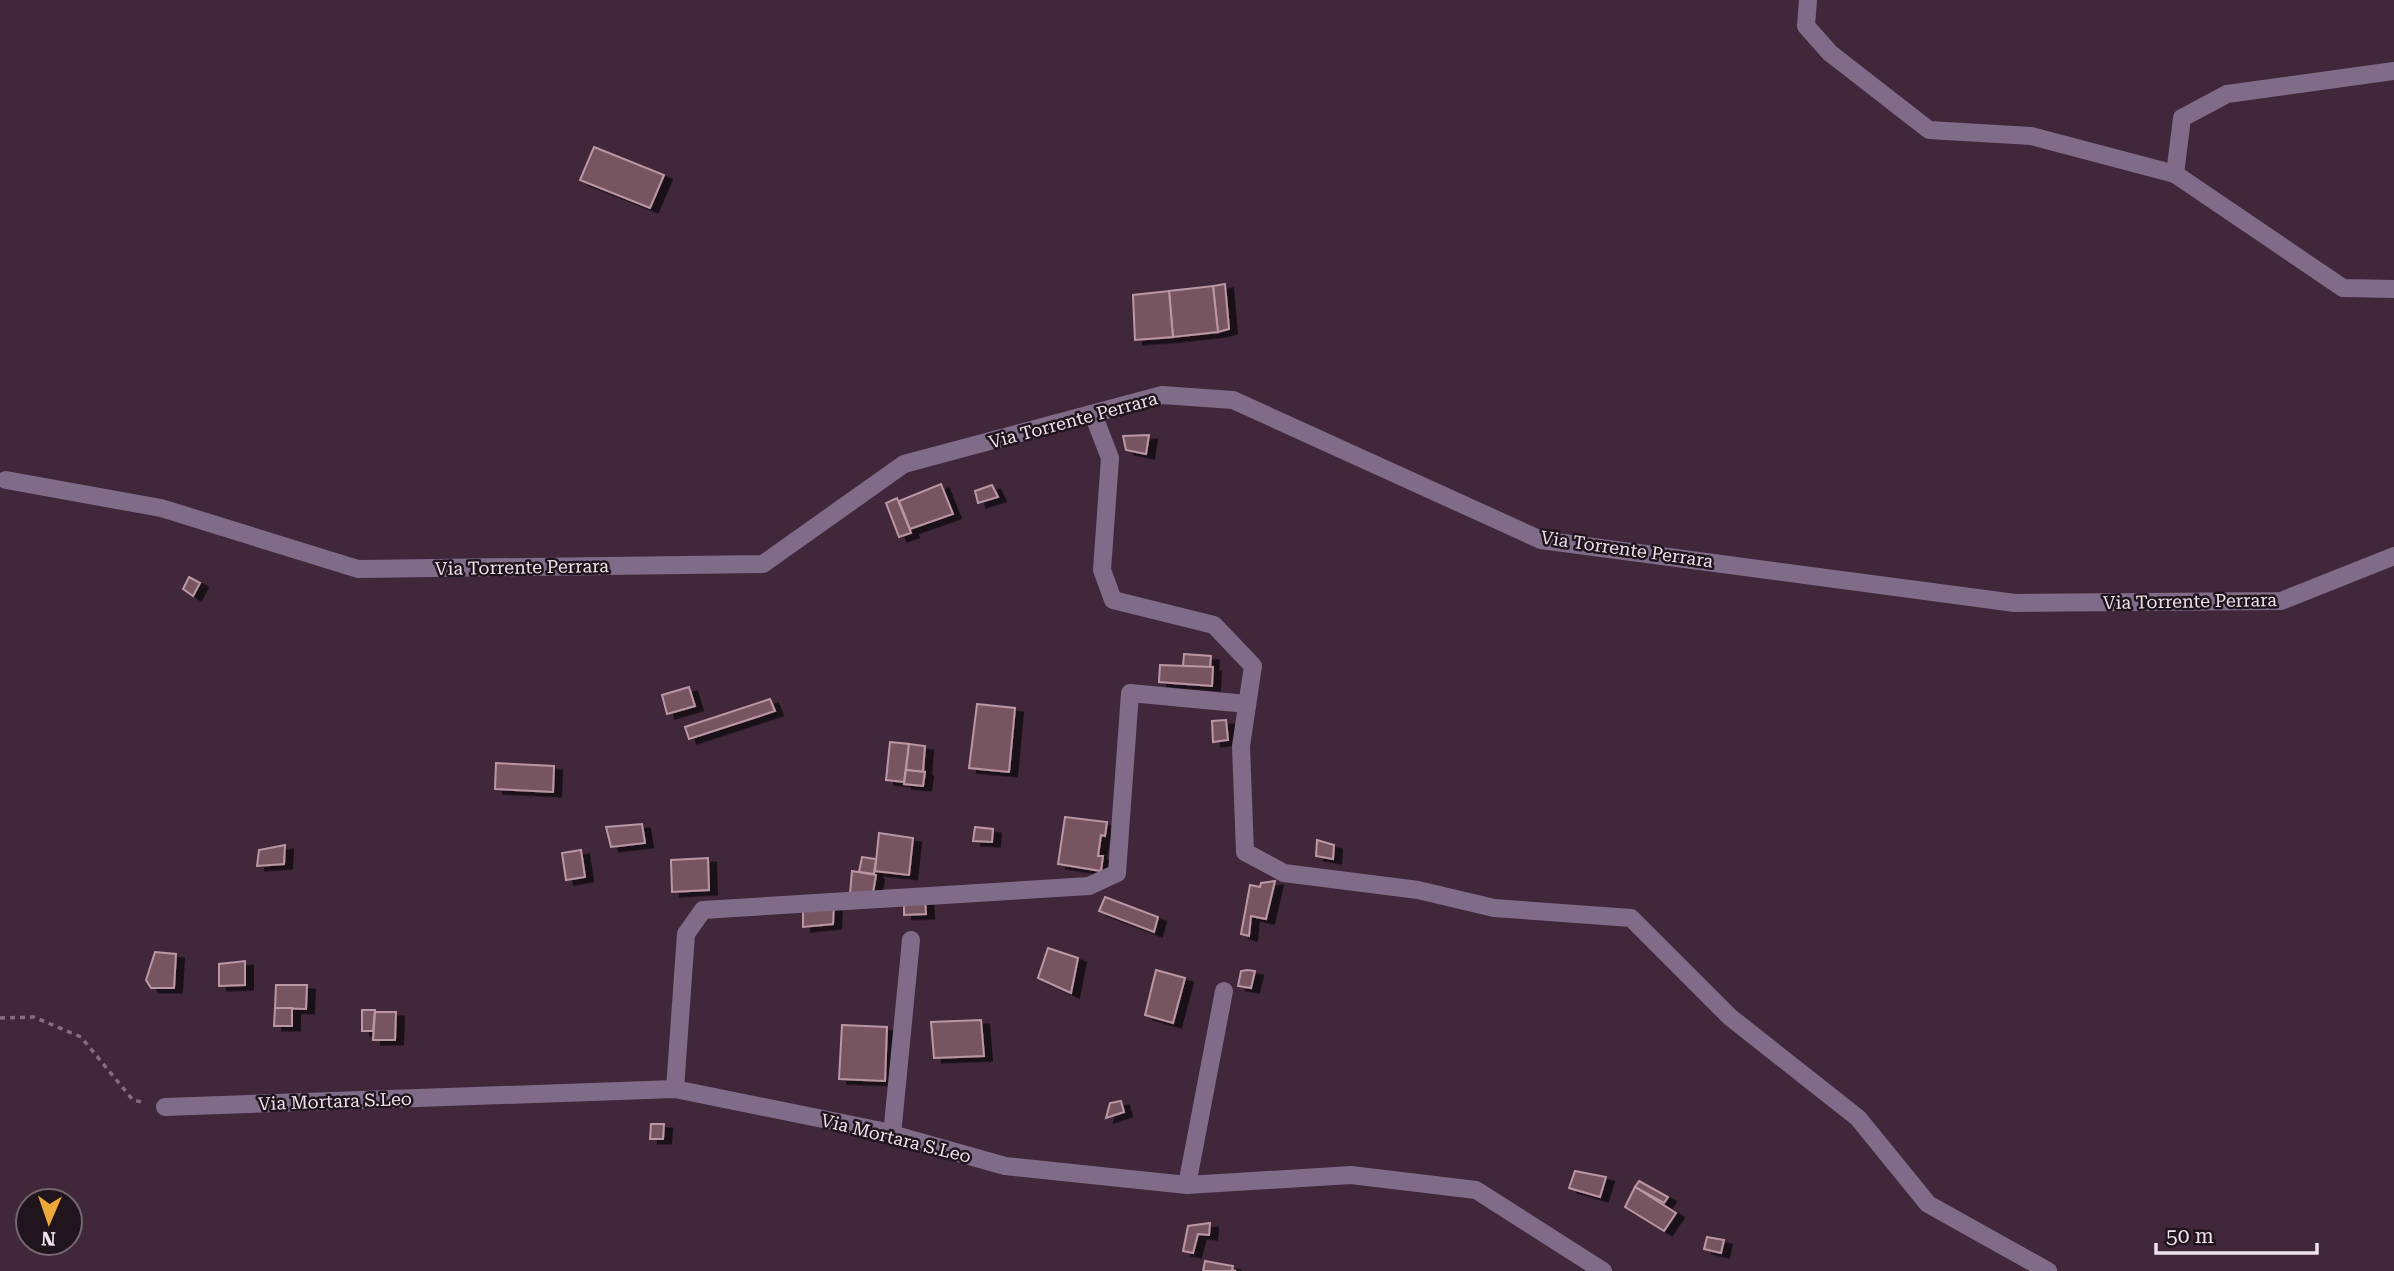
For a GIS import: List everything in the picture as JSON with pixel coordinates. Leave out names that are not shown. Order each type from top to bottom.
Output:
[{"type":"street","points":[[1808,0],[1807,26],[1830,53],[1929,130],[2031,136],[2175,174],[2343,288],[2394,289]]},
{"type":"street","points":[[2175,174],[2182,118],[2227,94],[2394,71]]},
{"type":"street","name":"Via Torrente Perrara","points":[[6,480],[161,508],[358,569],[763,564],[904,464],[1162,395],[1233,400],[1541,540],[2015,603],[2281,600],[2394,556]]},
{"type":"street","points":[[1093,414],[1110,458],[1102,570],[1113,600],[1214,625],[1253,666],[1241,746],[1244,852],[1284,873],[1418,890],[1494,908],[1630,918],[1730,1017],[1858,1118],[1928,1204],[2048,1271]]},
{"type":"street","points":[[675,1089],[686,934],[703,911],[1089,886],[1117,873],[1130,693],[1247,704]]},
{"type":"street","points":[[892,1135],[911,940]]},
{"type":"street","points":[[1187,1185],[1224,991]]},
{"type":"street","name":"Via Mortara S.Leo","points":[[165,1107],[675,1089],[892,1135],[1005,1166],[1187,1185],[1351,1175],[1476,1190],[1602,1271]]},
{"type":"path","points":[[0,1018],[34,1017],[81,1037],[133,1100],[165,1107]]},
{"type":"building","points":[[594,147],[664,175],[650,208],[580,180]]},
{"type":"building","points":[[1225,284],[1229,329],[1218,332],[1213,286]]},
{"type":"building","points":[[1213,286],[1218,332],[1173,337],[1169,291]]},
{"type":"building","points":[[1169,291],[1173,337],[1135,340],[1133,295]]},
{"type":"building","points":[[1149,435],[1146,454],[1126,450],[1123,436]]},
{"type":"building","points":[[941,484],[953,514],[910,529],[899,501]]},
{"type":"building","points":[[992,485],[998,497],[978,503],[975,491]]},
{"type":"building","points":[[897,498],[911,533],[899,537],[886,503]]},
{"type":"building","points":[[189,577],[200,583],[193,596],[183,589]]},
{"type":"building","points":[[1184,654],[1211,656],[1210,668],[1183,666]]},
{"type":"building","points":[[1160,665],[1213,667],[1212,686],[1159,682]]},
{"type":"building","points":[[689,687],[695,706],[667,714],[662,695]]},
{"type":"building","points":[[770,699],[775,711],[689,739],[685,727]]},
{"type":"building","points":[[977,704],[1015,708],[1009,772],[969,768]]},
{"type":"building","points":[[1226,720],[1228,740],[1213,742],[1212,721]]},
{"type":"building","points":[[890,742],[909,744],[904,782],[886,780]]},
{"type":"building","points":[[909,744],[925,746],[923,772],[906,770]]},
{"type":"building","points":[[496,763],[554,766],[553,792],[495,789]]},
{"type":"building","points":[[906,770],[925,772],[923,786],[904,784]]},
{"type":"building","points":[[1065,817],[1107,822],[1105,836],[1101,835],[1098,856],[1103,856],[1101,871],[1058,864]]},
{"type":"building","points":[[642,824],[645,843],[611,847],[606,827]]},
{"type":"building","points":[[975,827],[993,829],[992,842],[973,841]]},
{"type":"building","points":[[879,833],[913,838],[909,875],[875,871]]},
{"type":"building","points":[[1317,840],[1334,845],[1333,859],[1316,856]]},
{"type":"building","points":[[285,845],[284,864],[257,866],[259,850]]},
{"type":"building","points":[[581,850],[585,877],[566,880],[562,853]]},
{"type":"building","points":[[862,857],[876,859],[874,874],[859,872]]},
{"type":"building","points":[[708,858],[709,890],[672,892],[671,860]]},
{"type":"building","points":[[852,871],[876,875],[873,893],[850,894]]},
{"type":"building","points":[[1275,881],[1266,919],[1251,916],[1249,936],[1241,934],[1250,885],[1260,887],[1261,883]]},
{"type":"building","points":[[1105,897],[1158,917],[1154,932],[1099,911]]},
{"type":"building","points":[[925,898],[926,914],[904,915],[904,900]]},
{"type":"building","points":[[834,904],[833,924],[803,927],[803,906]]},
{"type":"building","points":[[1048,948],[1078,958],[1071,993],[1038,978]]},
{"type":"building","points":[[155,952],[176,954],[174,988],[151,988],[146,980]]},
{"type":"building","points":[[245,961],[245,985],[219,986],[219,964]]},
{"type":"building","points":[[1156,970],[1185,978],[1173,1023],[1145,1015]]},
{"type":"building","points":[[1241,971],[1255,971],[1251,988],[1238,986]]},
{"type":"building","points":[[276,985],[307,985],[306,1009],[275,1008]]},
{"type":"building","points":[[275,1008],[292,1008],[292,1026],[274,1026]]},
{"type":"building","points":[[362,1010],[375,1010],[373,1031],[362,1031]]},
{"type":"building","points":[[375,1012],[396,1012],[395,1040],[373,1040]]},
{"type":"building","points":[[981,1020],[984,1056],[934,1058],[931,1022]]},
{"type":"building","points":[[842,1025],[887,1027],[885,1081],[839,1079]]},
{"type":"building","points":[[1121,1101],[1124,1112],[1106,1118],[1110,1103]]},
{"type":"building","points":[[651,1124],[664,1124],[663,1139],[650,1139]]},
{"type":"building","points":[[1575,1171],[1606,1177],[1600,1197],[1569,1188]]},
{"type":"building","points":[[1639,1181],[1668,1197],[1664,1203],[1635,1187]]},
{"type":"building","points":[[1635,1187],[1676,1213],[1664,1231],[1625,1207]]},
{"type":"building","points":[[1210,1223],[1209,1235],[1198,1234],[1193,1253],[1183,1251],[1188,1226]]},
{"type":"building","points":[[1707,1237],[1724,1240],[1721,1253],[1704,1249]]},
{"type":"building","points":[[1205,1261],[1233,1266],[1232,1270],[1236,1271],[1203,1271]]}]
